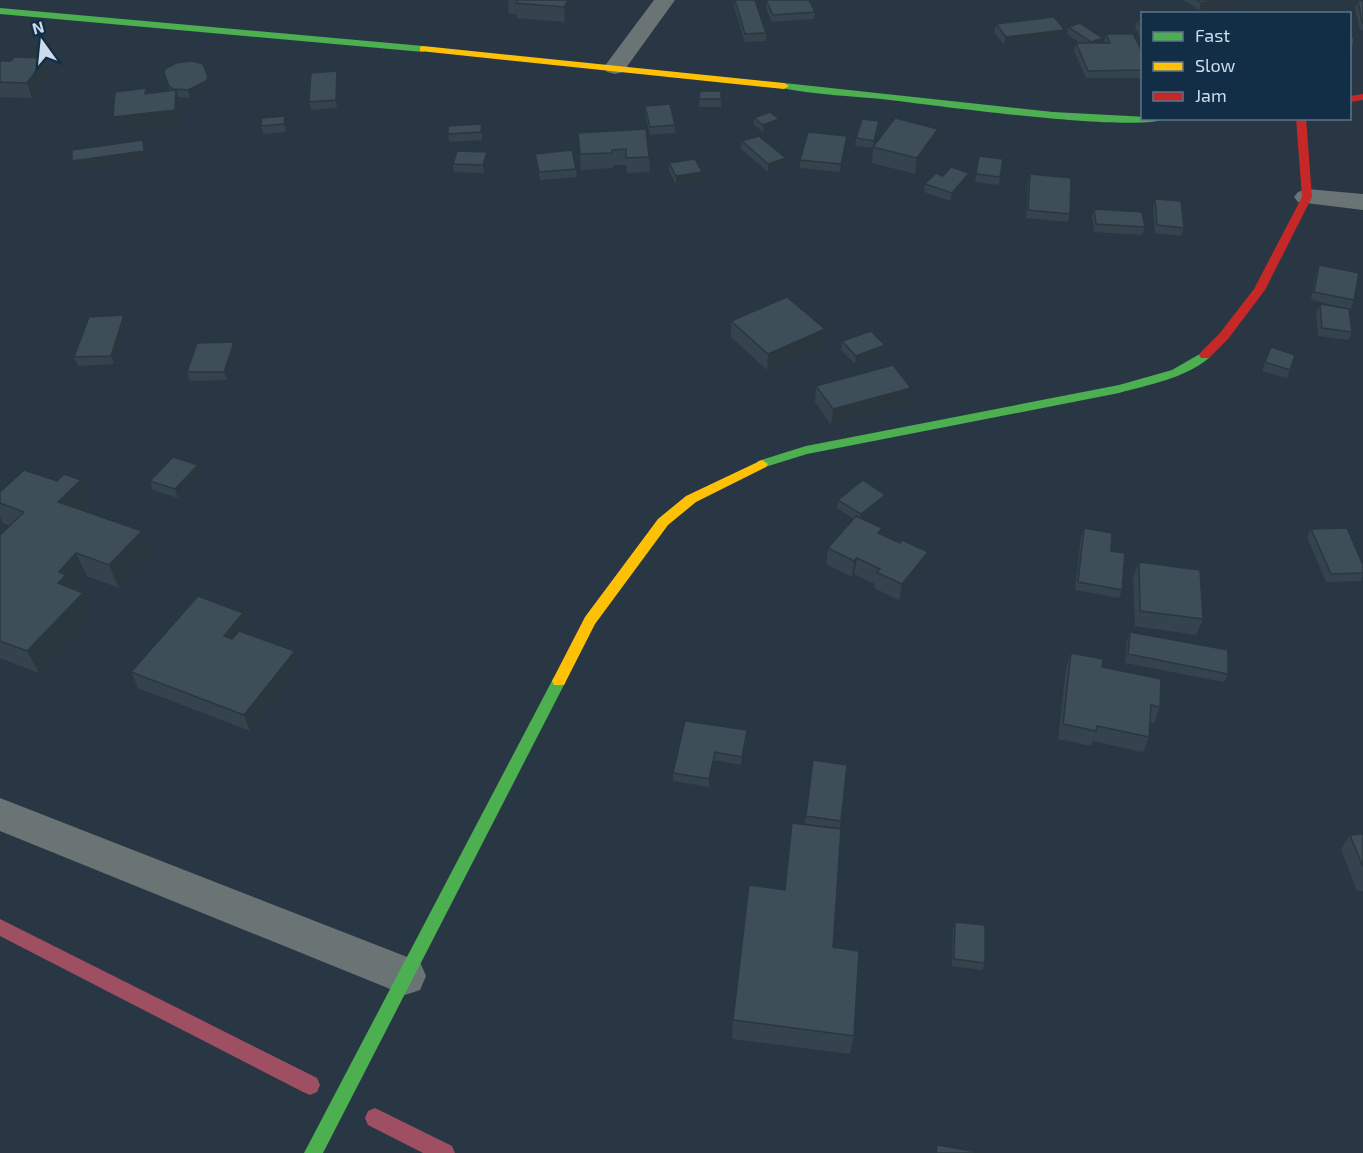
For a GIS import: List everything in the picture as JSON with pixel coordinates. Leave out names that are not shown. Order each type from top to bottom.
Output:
[{"type":"street","points":[[19,11],[32,0]]},
{"type":"street","points":[[615,67],[665,0]]},
{"type":"street","points":[[0,10],[615,67],[1053,115],[1141,119]]},
{"type":"street","points":[[313,1153],[590,621],[663,522],[691,499],[765,462],[806,450],[1119,389],[1165,376],[1197,363],[1224,336],[1259,290],[1307,197],[1301,120]]},
{"type":"street","points":[[1307,197],[1363,202]]},
{"type":"street","points":[[0,814],[405,975]]},
{"type":"building","points":[[517,0],[568,0],[564,7],[516,3]]},
{"type":"building","points":[[735,0],[755,0],[766,33],[745,34]]},
{"type":"building","points":[[766,0],[809,0],[815,12],[773,15]]},
{"type":"building","points":[[1197,0],[1213,0],[1201,3]]},
{"type":"building","points":[[1358,0],[1363,1],[1363,23],[1362,23]]},
{"type":"building","points":[[1054,17],[1065,30],[1006,37],[996,24]]},
{"type":"building","points":[[1080,23],[1103,38],[1091,42],[1068,27]]},
{"type":"building","points":[[1106,34],[1133,34],[1141,50],[1141,70],[1088,71],[1076,43],[1110,43]]},
{"type":"building","points":[[14,57],[46,58],[27,83],[0,82],[0,61],[11,61]]},
{"type":"building","points":[[192,61],[203,64],[208,77],[206,81],[188,90],[173,89],[169,86],[164,73],[165,69],[176,63]]},
{"type":"building","points":[[337,71],[336,100],[309,102],[311,73]]},
{"type":"building","points":[[146,88],[145,94],[176,90],[175,110],[113,117],[115,92]]},
{"type":"building","points":[[700,91],[721,91],[721,99],[699,99]]},
{"type":"building","points":[[670,104],[675,125],[650,127],[645,106]]},
{"type":"building","points":[[770,112],[779,119],[763,125],[754,118]]},
{"type":"building","points":[[285,116],[284,124],[261,126],[262,118]]},
{"type":"building","points":[[895,118],[938,129],[917,158],[873,147]]},
{"type":"building","points":[[862,119],[879,121],[874,141],[856,138]]},
{"type":"building","points":[[482,124],[481,132],[448,134],[448,126]]},
{"type":"building","points":[[646,129],[649,157],[626,158],[626,149],[612,150],[612,153],[580,154],[578,133]]},
{"type":"building","points":[[808,132],[847,136],[841,164],[800,160]]},
{"type":"building","points":[[759,136],[786,158],[768,164],[742,141]]},
{"type":"building","points":[[143,140],[144,151],[72,161],[72,150]]},
{"type":"building","points":[[572,150],[576,169],[539,172],[535,154]]},
{"type":"building","points":[[457,151],[487,152],[483,165],[453,164]]},
{"type":"building","points":[[979,156],[1003,159],[1000,177],[976,174]]},
{"type":"building","points":[[695,159],[702,172],[676,176],[669,163]]},
{"type":"building","points":[[951,167],[969,173],[952,193],[925,184],[936,173],[943,176]]},
{"type":"building","points":[[1030,174],[1071,178],[1070,214],[1028,210]]},
{"type":"building","points":[[1155,199],[1181,201],[1184,228],[1157,225]]},
{"type":"building","points":[[1094,209],[1142,212],[1145,227],[1096,224]]},
{"type":"building","points":[[1319,265],[1359,273],[1354,300],[1314,292]]},
{"type":"building","points":[[787,297],[825,329],[768,354],[731,321]]},
{"type":"building","points":[[1320,304],[1349,309],[1352,332],[1322,328]]},
{"type":"building","points":[[124,315],[111,356],[74,357],[89,317]]},
{"type":"building","points":[[871,331],[885,345],[856,356],[842,341]]},
{"type":"building","points":[[234,342],[224,372],[187,372],[197,343]]},
{"type":"building","points":[[1271,347],[1295,355],[1290,370],[1265,362]]},
{"type":"building","points":[[893,365],[911,388],[833,409],[816,386]]},
{"type":"building","points":[[173,457],[198,465],[175,489],[150,481]]},
{"type":"building","points":[[24,470],[57,481],[64,474],[81,480],[58,502],[142,531],[109,565],[76,553],[59,572],[66,575],[58,583],[83,593],[27,651],[0,641],[0,535],[24,512],[0,503],[0,492]]},
{"type":"building","points":[[863,480],[885,495],[861,514],[838,500]]},
{"type":"building","points":[[856,516],[882,528],[878,533],[900,543],[902,540],[928,552],[902,584],[876,572],[880,569],[857,558],[854,561],[828,548]]},
{"type":"building","points":[[1084,528],[1112,533],[1111,551],[1125,553],[1122,590],[1078,582]]},
{"type":"building","points":[[1347,528],[1363,565],[1363,573],[1331,574],[1311,529]]},
{"type":"building","points":[[1139,562],[1200,570],[1203,619],[1140,611]]},
{"type":"building","points":[[198,596],[243,613],[224,636],[232,639],[239,631],[295,651],[244,715],[131,672]]},
{"type":"building","points":[[1130,632],[1228,650],[1228,674],[1128,654]]},
{"type":"building","points":[[1071,653],[1103,659],[1102,667],[1161,679],[1160,707],[1151,705],[1149,737],[1097,726],[1096,731],[1063,724]]},
{"type":"building","points":[[685,721],[747,730],[742,757],[715,752],[709,779],[673,773]]},
{"type":"building","points":[[813,760],[847,765],[841,821],[806,816]]},
{"type":"building","points":[[792,823],[841,829],[833,947],[859,951],[854,1036],[733,1020],[749,885],[785,890]]},
{"type":"building","points":[[1363,834],[1363,867],[1350,835]]},
{"type":"building","points":[[955,922],[985,925],[985,963],[954,959]]},
{"type":"building","points":[[937,1145],[983,1153],[936,1153]]},
{"type":"waterway","points":[[0,927],[310,1085]]},
{"type":"waterway","points":[[375,1118],[445,1153]]},
{"type":"traffic: fast","points":[[0,11],[423,49]]},
{"type":"traffic: fast","points":[[784,86],[1053,115],[1141,119]]},
{"type":"traffic: fast","points":[[762,464],[806,450],[1119,389],[1176,373],[1205,355]]},
{"type":"traffic: fast","points":[[313,1153],[559,681]]},
{"type":"traffic: slow","points":[[423,49],[784,86]]},
{"type":"traffic: slow","points":[[559,681],[590,621],[663,522],[691,499],[762,464]]},
{"type":"traffic: jam","points":[[1351,99],[1363,97]]},
{"type":"traffic: jam","points":[[1205,355],[1224,336],[1259,290],[1307,197],[1301,120]]}]
